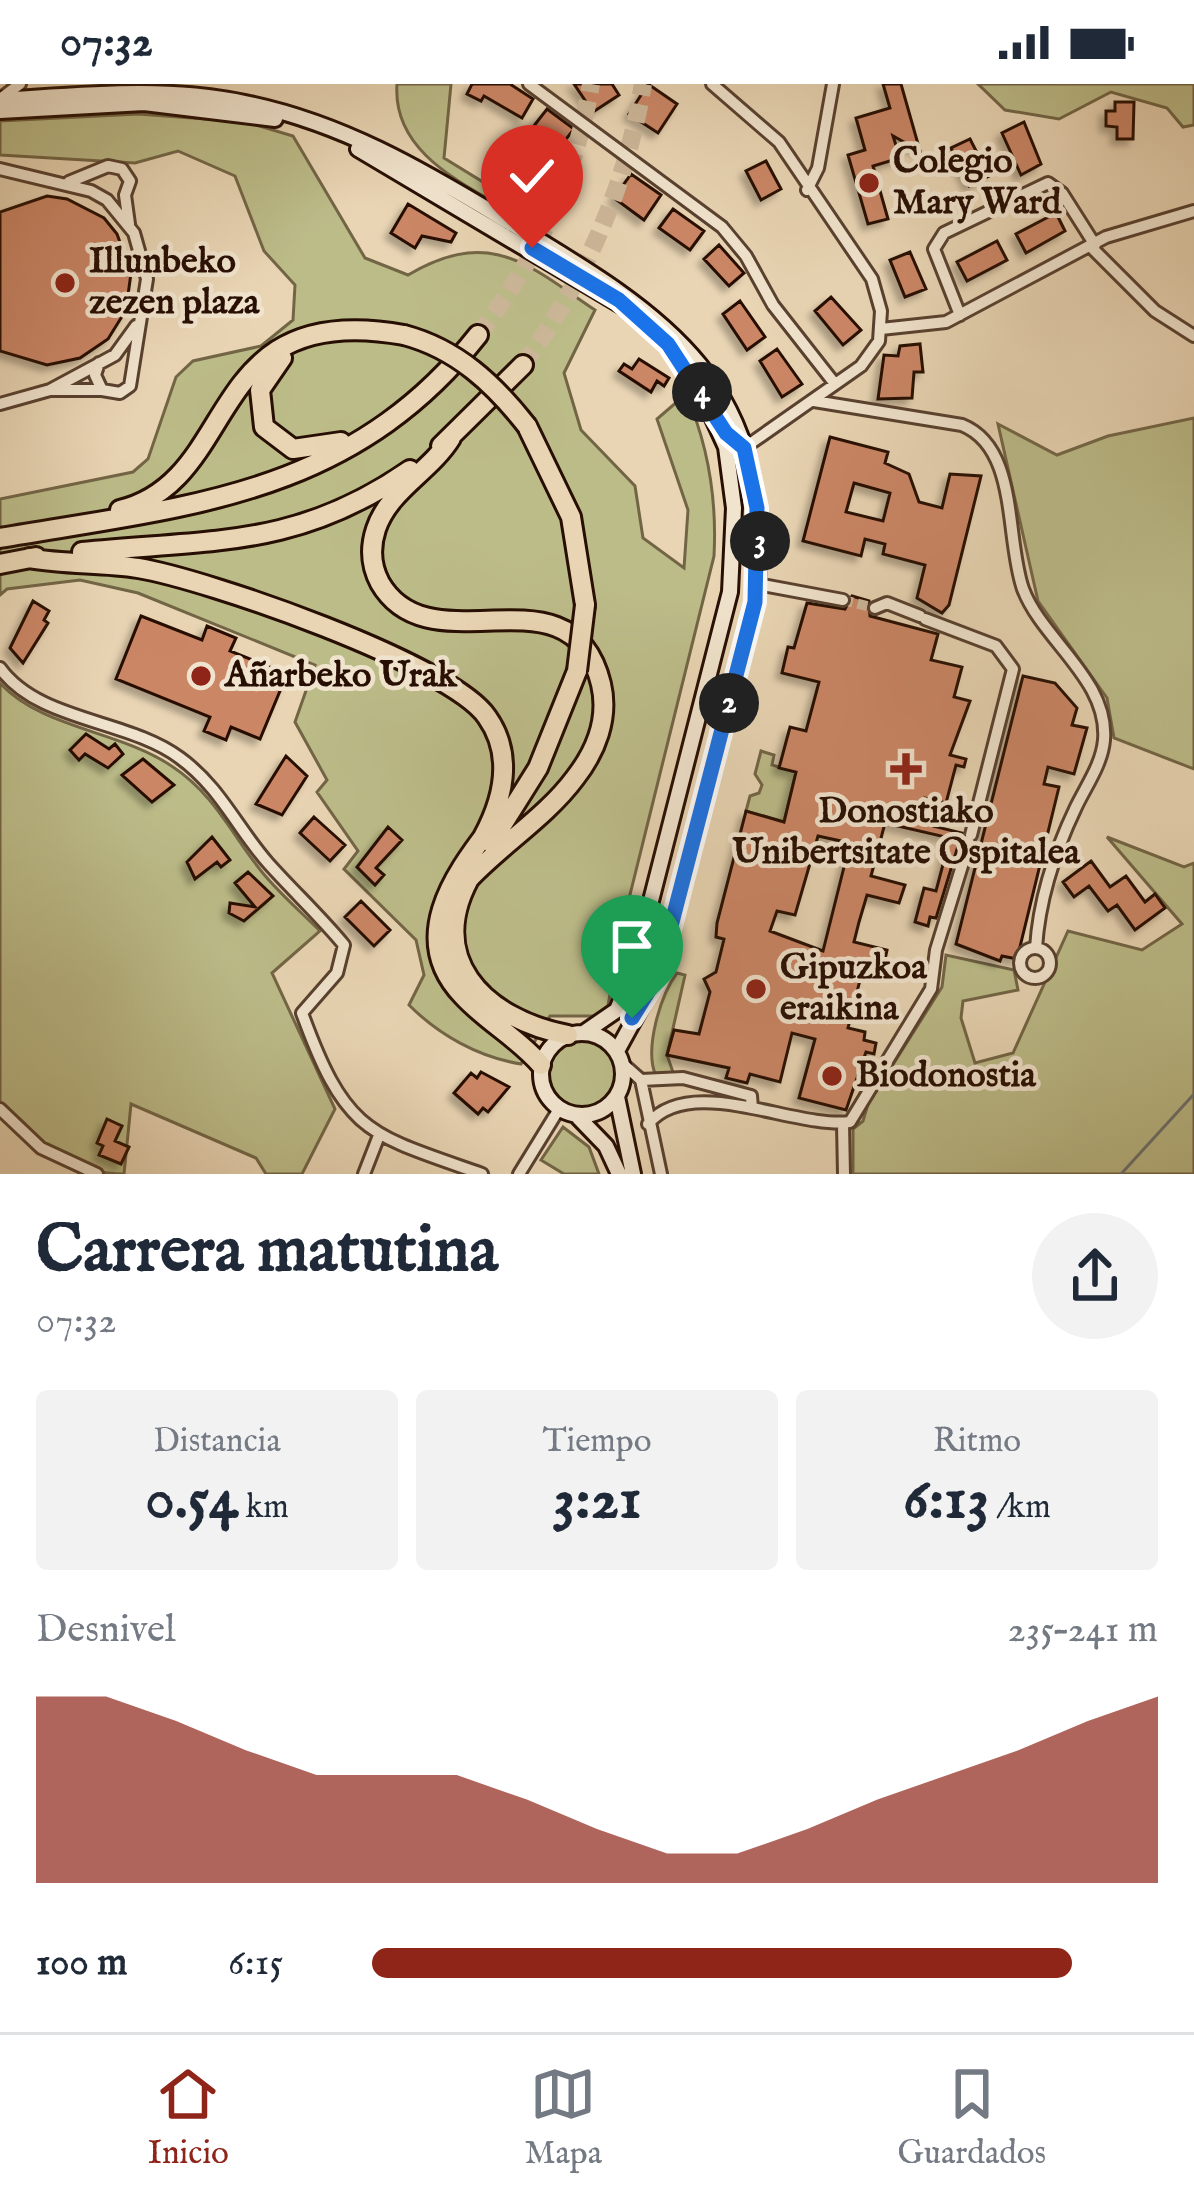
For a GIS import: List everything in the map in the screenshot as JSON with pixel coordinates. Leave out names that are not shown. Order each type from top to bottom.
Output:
[{"type":"highway","points":[[89,525],[102,514],[163,494],[179,478],[247,375],[297,342],[362,331],[404,335],[442,349],[475,370],[527,426],[549,462],[571,517],[585,605],[577,671],[552,738],[469,879],[452,927],[463,971],[519,1020],[577,1034]]},
{"type":"highway","points":[[0,538],[246,493],[358,441],[429,386],[478,335]]},
{"type":"highway","points":[[324,336],[284,357],[268,374],[258,400],[261,419],[277,441],[293,449],[358,441]]},
{"type":"highway","points":[[469,879],[572,782],[600,730],[603,696],[586,653],[556,627],[518,618],[445,622],[422,618],[394,601],[377,577],[373,543],[381,517],[523,365]]},
{"type":"highway","points":[[0,564],[218,544],[296,527],[364,499],[451,439]]},
{"type":"highway","points":[[28,558],[166,574],[280,612],[452,683],[485,712],[501,748],[502,787],[483,838]]},
{"type":"highway","points":[[541,1065],[459,992],[438,950],[437,927],[445,893],[552,738]]},
{"type":"main road","points":[[0,100],[146,91],[242,102],[315,122],[398,157],[652,313],[706,372],[744,448],[757,508],[757,584],[658,976],[620,1058],[617,1096],[633,1174]]},
{"type":"main road","points":[[0,111],[187,105],[313,131],[394,166],[646,320],[673,350],[726,433],[744,448]]},
{"type":"main road","points":[[619,1174],[606,1146],[543,1090],[541,1065],[550,1047],[613,1016],[633,971],[727,608],[733,563],[731,475],[705,397]]},
{"type":"main road","points":[[731,475],[744,448]]},
{"type":"main road","points":[[733,495],[737,484],[746,482],[757,508]]},
{"type":"main road","points":[[733,563],[757,584]]},
{"type":"main road","points":[[577,1034],[620,1058]]},
{"type":"main road","points":[[576,1115],[599,1112],[617,1096]]},
{"type":"street","points":[[0,100],[20,84]]},
{"type":"street","points":[[58,84],[78,95]]},
{"type":"street","points":[[530,84],[722,227],[746,256],[773,305],[836,384]]},
{"type":"street","points":[[712,84],[770,131],[872,279],[880,300],[881,329],[868,359],[744,448]]},
{"type":"street","points":[[807,190],[818,168],[833,84]]},
{"type":"street","points":[[0,169],[69,182],[103,197],[125,195]]},
{"type":"street","points":[[69,182],[122,169],[130,182],[125,195],[129,226]]},
{"type":"street","points":[[50,390],[126,391],[133,369],[147,279],[144,258],[129,226],[95,184],[100,172]]},
{"type":"street","points":[[960,315],[934,249],[944,233],[1048,184],[1062,193],[1094,246],[1155,311],[1194,336]]},
{"type":"street","points":[[881,329],[921,327],[960,315],[1127,229],[1194,211]]},
{"type":"street","points":[[0,404],[50,390],[115,355],[138,323]]},
{"type":"street","points":[[115,355],[133,369]]},
{"type":"street","points":[[99,363],[95,375],[103,390]]},
{"type":"street","points":[[814,401],[962,425],[983,437],[998,458],[1025,593],[1091,689],[1103,722],[1104,742],[1052,868],[1036,948]]},
{"type":"street","points":[[757,584],[843,600]]},
{"type":"street","points":[[648,1124],[674,1104],[752,1108],[843,1124],[859,1115],[931,988],[936,950],[970,839],[1012,668],[996,646],[881,606]]},
{"type":"street","points":[[0,668],[33,696],[143,736],[178,756],[224,798],[266,860],[344,945],[337,973],[302,1013],[352,1117],[378,1138],[482,1174]]},
{"type":"street","points":[[620,1058],[641,1080],[661,1174]]},
{"type":"street","points":[[641,1080],[683,1078],[751,1096],[752,1108]]},
{"type":"street","points":[[0,1108],[41,1148],[98,1174]]},
{"type":"street","points":[[519,1174],[559,1109]]},
{"type":"street","points":[[843,1124],[844,1174]]},
{"type":"street","points":[[364,1174],[378,1138]]},
{"type":"green space","points":[[397,84],[451,84],[444,158],[522,206],[516,215],[455,178],[419,148],[406,130]]},
{"type":"green space","points":[[978,84],[1194,84],[1194,125],[1183,127],[1167,108],[1111,92],[1059,119],[1005,110]]},
{"type":"green space","points":[[138,114],[246,122],[293,136],[365,258],[408,275],[462,254],[507,257],[549,278],[595,310],[564,373],[581,430],[635,486],[643,538],[684,568],[688,510],[657,419],[686,394],[710,473],[714,556],[620,935],[608,1006],[595,1016],[550,1016],[521,1064],[460,1043],[409,1005],[424,975],[416,940],[344,869],[358,851],[317,792],[327,780],[295,722],[315,665],[138,593],[80,580],[7,589],[0,595],[0,499],[133,472],[148,459],[176,377],[193,361],[261,346],[293,320],[295,285],[264,251],[235,176],[178,151],[135,163],[0,155],[0,121]]},
{"type":"green space","points":[[1194,418],[1194,769],[1114,738],[1107,698],[1038,601],[998,424],[1057,455],[1108,436]]},
{"type":"green space","points":[[0,683],[38,710],[173,767],[211,802],[269,880],[320,931],[272,973],[335,1109],[302,1174],[266,1174],[256,1158],[131,1104],[124,1174],[87,1168],[55,1152],[0,1104]]},
{"type":"green space","points":[[761,751],[774,755],[772,765],[796,772],[784,822],[746,811],[750,796],[759,793],[762,785],[755,774]]},
{"type":"green space","points":[[1107,837],[1184,867],[1194,863],[1194,1174],[853,1174],[853,1129],[863,1121],[868,1104],[942,987],[946,955],[1014,970],[1018,990],[963,1001],[961,1018],[975,1063],[1013,1053],[1068,931],[1142,950],[1182,924]]},
{"type":"green space","points":[[677,973],[685,975],[667,1055],[674,1075],[656,1076],[652,1052],[656,1023]]},
{"type":"green space","points":[[582,1041],[605,1051],[615,1074],[605,1097],[582,1107],[559,1097],[549,1074],[559,1051]]},
{"type":"green space","points":[[563,1127],[589,1147],[599,1174],[564,1174],[541,1160]]},
{"type":"building","points":[[472,84],[510,84],[533,99],[522,118],[484,96],[481,101],[467,94]]},
{"type":"building","points":[[574,84],[612,84],[619,95],[593,112]]},
{"type":"building","points":[[648,84],[677,104],[658,133],[629,114]]},
{"type":"building","points":[[883,84],[901,84],[920,151],[893,136],[900,158],[873,166],[888,219],[868,224],[848,155],[865,150],[856,118],[890,108]]},
{"type":"building","points":[[1115,102],[1134,102],[1133,139],[1117,139],[1117,127],[1106,126],[1106,111],[1115,111]]},
{"type":"building","points":[[547,109],[574,129],[560,147],[533,127]]},
{"type":"building","points":[[1024,122],[1041,164],[1021,175],[1002,133]]},
{"type":"building","points":[[970,139],[989,176],[969,186],[951,148]]},
{"type":"building","points":[[766,161],[781,189],[761,200],[746,171]]},
{"type":"building","points":[[631,174],[661,195],[644,220],[614,198]]},
{"type":"building","name":"Illunbeko zezen plaza","points":[[47,196],[67,199],[104,218],[117,234],[131,273],[126,310],[108,339],[80,358],[47,365],[0,351],[0,212]]},
{"type":"building","points":[[408,204],[456,233],[451,242],[422,236],[415,248],[391,233]]},
{"type":"building","points":[[673,209],[704,231],[690,250],[659,228]]},
{"type":"building","points":[[1056,213],[1065,231],[1026,253],[1016,234]]},
{"type":"building","points":[[997,241],[1007,260],[967,281],[957,262]]},
{"type":"building","points":[[719,245],[744,273],[729,286],[704,259]]},
{"type":"building","points":[[910,252],[926,289],[905,297],[890,260]]},
{"type":"building","points":[[831,297],[861,330],[843,345],[815,311]]},
{"type":"building","points":[[740,301],[765,337],[747,350],[723,314]]},
{"type":"building","points":[[920,344],[923,372],[914,372],[912,398],[878,399],[884,355],[898,356],[900,346]]},
{"type":"building","points":[[777,349],[802,384],[782,397],[760,361]]},
{"type":"building","points":[[639,359],[669,378],[664,386],[657,381],[651,392],[619,371],[624,364],[632,369]]},
{"type":"building","points":[[830,437],[888,452],[885,463],[909,474],[919,502],[942,508],[950,474],[981,476],[949,605],[942,613],[917,598],[925,565],[883,554],[885,544],[865,539],[861,556],[803,541]],"holes":[[[854,483],[890,493],[883,521],[846,512]]]},
{"type":"building","points":[[852,596],[869,601],[870,616],[938,634],[931,660],[962,667],[954,697],[970,701],[950,755],[966,759],[964,767],[956,765],[946,803],[925,798],[920,823],[962,833],[936,918],[930,917],[928,926],[915,922],[924,888],[936,891],[950,838],[885,823],[871,876],[905,885],[899,903],[867,895],[859,922],[854,942],[887,950],[883,969],[864,964],[848,1028],[865,1032],[864,1040],[876,1043],[874,1054],[866,1052],[846,1110],[799,1098],[815,1039],[792,1033],[780,1082],[750,1074],[747,1083],[726,1078],[729,1068],[667,1055],[674,1030],[699,1034],[710,992],[704,979],[716,972],[724,939],[716,937],[717,923],[746,811],[784,822],[796,772],[779,768],[790,727],[806,731],[819,682],[782,673],[788,647],[794,648],[807,603],[845,609]],"holes":[[[818,836],[850,843],[823,951],[770,931],[777,911],[795,915]]]},
{"type":"building","points":[[33,601],[49,611],[44,620],[48,623],[23,663],[10,648]]},
{"type":"building","name":"Añarbeko Urak","points":[[141,616],[202,640],[207,626],[236,638],[230,651],[287,674],[260,739],[231,727],[226,740],[204,731],[210,717],[116,679]]},
{"type":"building","points":[[1023,676],[1055,683],[1077,708],[1072,725],[1087,728],[1074,774],[1048,767],[1044,784],[1059,787],[1017,959],[1002,956],[1000,961],[956,944]]},
{"type":"building","points":[[86,734],[109,749],[115,744],[123,754],[108,768],[85,754],[79,760],[70,750]]},
{"type":"building","points":[[286,756],[307,776],[282,815],[256,804]]},
{"type":"building","points":[[143,759],[174,785],[152,802],[122,775]]},
{"type":"building","points":[[314,817],[345,845],[330,861],[300,833]]},
{"type":"building","points":[[388,827],[402,840],[376,868],[384,875],[375,885],[357,867]]},
{"type":"building","points":[[212,837],[230,860],[221,867],[217,862],[195,879],[187,862]]},
{"type":"building","points":[[1091,861],[1110,887],[1126,876],[1145,902],[1155,894],[1165,908],[1135,930],[1117,905],[1108,911],[1089,886],[1074,897],[1063,882]]},
{"type":"building","points":[[248,872],[273,896],[244,921],[229,913],[230,903],[255,907],[235,883]]},
{"type":"building","points":[[361,901],[390,930],[374,946],[345,917]]},
{"type":"building","points":[[481,1072],[509,1087],[488,1112],[483,1108],[478,1114],[454,1093],[471,1073],[477,1078]]},
{"type":"building","points":[[107,1119],[122,1126],[115,1141],[129,1147],[121,1164],[99,1155],[103,1146],[97,1143]]},
{"type":"waterway","points":[[1121,1174],[1194,1094]]},
{"type":"tunnel","points":[[478,335],[518,278],[550,217],[575,152],[591,84]]},
{"type":"tunnel","points":[[523,365],[566,300],[600,232],[626,160],[643,84]]},
{"type":"tunnel","points":[[843,600],[875,608]]},
{"type":"place","name":"Colegio Mary Ward","points":[[869,183]]},
{"type":"place","name":"Illunbeko zezen plaza","points":[[65,283]]},
{"type":"place","name":"Añarbeko Urak","points":[[201,676]]},
{"type":"place","name":"Donostiako Unibertsitate Ospitalea","points":[[906,769]]},
{"type":"place","name":"Gipuzkoa eraikina","points":[[756,989]]},
{"type":"place","name":"Biodonostia","points":[[832,1076]]},
{"type":"route","points":[[532,248],[619,300],[668,344],[726,433],[744,448],[760,529],[755,602],[658,976],[632,1018]]}]
